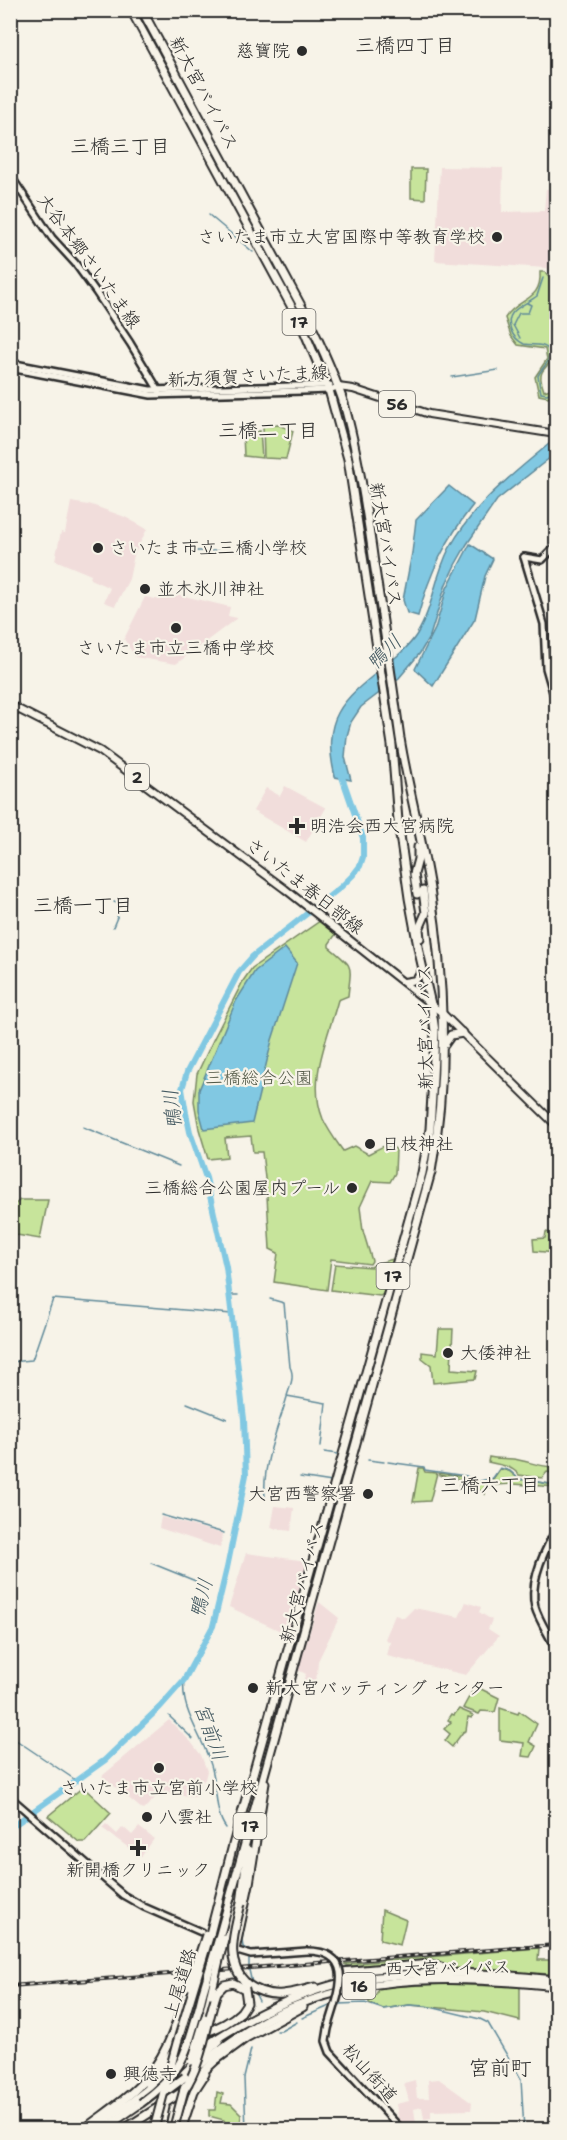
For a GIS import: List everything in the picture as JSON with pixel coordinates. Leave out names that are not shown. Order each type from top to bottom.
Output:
[{"type":"highway","name":"新大宮バイパス","points":[[131,10],[302,326],[328,387],[348,459],[392,746],[398,821],[420,958],[435,1031],[430,1129],[422,1173],[233,1845]]},
{"type":"highway","name":"新大宮バイパス","points":[[142,10],[306,315],[338,387],[359,467],[406,773],[427,869],[441,971],[443,1054],[439,1131],[432,1172],[252,1817],[233,1893]]},
{"type":"highway","points":[[418,833],[418,855],[414,874],[426,914],[419,929],[420,958]]},
{"type":"highway","points":[[443,1054],[449,1037],[463,1033]]},
{"type":"highway","points":[[234,1950],[249,1884],[266,1769]]},
{"type":"highway","points":[[123,2130],[179,2094],[230,2049],[246,2038],[335,1989],[329,1984],[284,1995],[267,1994],[247,1984],[237,1972],[233,1962],[232,1945],[241,1903],[252,1817]]},
{"type":"highway","name":"上尾道路","points":[[153,2129],[206,1933],[233,1845]]},
{"type":"highway","name":"上尾道路","points":[[176,2129],[184,2090],[205,2018],[207,1993],[233,1893]]},
{"type":"highway","name":"17","points":[[83,2130],[140,2085],[162,2057],[170,2040],[206,1933]]},
{"type":"highway","points":[[341,1972],[430,1964],[441,1967],[441,1974]]},
{"type":"highway","name":"西大宮バイパス","points":[[144,2104],[185,2077],[223,2047],[267,2020],[353,1980],[441,1974],[556,1980]]},
{"type":"highway","name":"西大宮バイパス","points":[[90,2130],[218,2037],[284,2003],[335,1989],[381,1983],[430,1980],[493,1981],[556,1986]]},
{"type":"highway","points":[[118,2104],[141,2089],[174,2050],[186,2042],[225,2025],[242,2012],[247,2003],[245,1989],[233,1983],[224,1985],[217,1992],[199,2054],[184,2090]]},
{"type":"highway","name":"17","points":[[102,2130],[144,2104],[177,2071],[188,2046],[199,2008],[207,1993]]},
{"type":"highway","points":[[169,2096],[178,2079],[189,2067],[221,2040],[252,2019]]},
{"type":"highway","points":[[176,2129],[205,2074],[230,2049]]},
{"type":"highway","points":[[160,2130],[165,2107]]},
{"type":"main road","name":"大谷本郷さいたま線","points":[[10,175],[52,238],[75,263],[96,292],[160,393]]},
{"type":"main road","name":"新方須賀さいたま線","points":[[10,363],[160,393]]},
{"type":"main road","name":"新方須賀さいたま線","points":[[10,368],[135,393],[338,387]]},
{"type":"main road","name":"56","points":[[338,387],[353,388],[429,414],[556,434]]},
{"type":"main road","points":[[556,546],[542,560],[524,557],[544,624],[546,668],[556,704]]},
{"type":"main road","name":"さいたま春日部線","points":[[10,705],[88,744],[112,759],[323,918],[442,1013],[556,1125]]},
{"type":"main road","points":[[404,982],[410,983],[416,980],[423,969]]},
{"type":"main road","points":[[556,1530],[545,1551],[534,1586],[535,1607],[556,1650]]},
{"type":"main road","points":[[10,1797],[123,1895],[144,1907],[206,1933]]},
{"type":"main road","points":[[234,1950],[251,1955],[320,1951],[332,1956],[341,1972]]},
{"type":"main road","name":"松山街道","points":[[341,1972],[326,2041],[330,2052],[402,2130]]},
{"type":"main road","points":[[556,2121],[556,2130]]},
{"type":"shaded area","name":"さいたま市立大宮国際中等教育学校","points":[[440,167],[503,168],[502,212],[544,211],[546,189],[556,189],[556,279],[547,268],[435,261]]},
{"type":"shaded area","name":"さいたま市立三橋小学校","points":[[71,502],[89,504],[125,517],[147,529],[134,555],[129,579],[115,606],[104,602],[110,588],[90,579],[91,575],[55,560],[61,532],[65,533]]},
{"type":"shaded area","name":"さいたま市立三橋中学校","points":[[163,591],[230,607],[228,616],[237,618],[176,664],[135,657],[124,639],[145,597],[161,600]]},
{"type":"shaded area","name":"明浩会西大宮病院","points":[[285,786],[326,808],[306,842],[253,811],[266,788],[280,796]]},
{"type":"shaded area","points":[[275,1506],[294,1508],[291,1531],[271,1528]]},
{"type":"shaded area","points":[[161,1517],[223,1534],[220,1548],[159,1528]]},
{"type":"shaded area","points":[[246,1553],[307,1561],[287,1634],[229,1607]]},
{"type":"shaded area","points":[[319,1602],[339,1618],[318,1661],[317,1675],[310,1691],[301,1685],[306,1674],[298,1670]]},
{"type":"shaded area","points":[[466,1602],[481,1607],[479,1612],[492,1620],[488,1629],[499,1636],[466,1675],[387,1656],[390,1642],[385,1639],[395,1615],[404,1618],[414,1608],[459,1617]]},
{"type":"shaded area","name":"さいたま市立宮前小学校","points":[[169,1720],[201,1755],[207,1771],[205,1779],[198,1787],[196,1797],[161,1792],[143,1810],[102,1776]]},
{"type":"shaded area","name":"新開橋クリニック","points":[[106,1824],[117,1834],[123,1827],[132,1835],[139,1827],[154,1839],[141,1857],[102,1828]]},
{"type":"shaded area","points":[[439,2079],[472,2103],[471,2110],[431,2111],[431,2118],[424,2119],[422,2107],[414,2109],[416,2124],[404,2128],[399,2123],[396,2104],[409,2101],[404,2083],[415,2080],[417,2098],[429,2098],[428,2080]]},
{"type":"green space","points":[[411,169],[426,169],[425,199],[411,198]]},
{"type":"green space","points":[[540,272],[545,272],[555,283],[556,292],[556,341],[550,349],[551,359],[542,372],[541,378],[544,391],[556,387],[556,392],[548,397],[539,395],[535,377],[547,359],[545,349],[518,345],[511,336],[505,318],[510,311],[537,289]]},
{"type":"green space","points":[[279,425],[293,431],[286,459],[264,458],[263,426]]},
{"type":"green space","points":[[260,431],[262,458],[244,456],[243,435]]},
{"type":"green space","name":"三橋総合公園","points":[[320,921],[336,934],[329,947],[347,963],[350,972],[348,996],[338,1000],[318,1074],[317,1089],[323,1119],[343,1151],[354,1146],[368,1154],[386,1146],[396,1150],[395,1173],[390,1182],[372,1181],[360,1207],[363,1231],[372,1261],[370,1264],[331,1259],[327,1290],[274,1282],[278,1253],[270,1249],[262,1152],[253,1152],[251,1136],[225,1138],[227,1157],[208,1159],[194,1101],[197,1074],[243,981],[252,968]]},
{"type":"green space","points":[[20,1200],[48,1200],[40,1239],[11,1234],[11,1208]]},
{"type":"green space","points":[[546,1232],[556,1234],[556,1253],[534,1251],[533,1239],[545,1238]]},
{"type":"green space","points":[[393,1259],[383,1294],[380,1296],[331,1290],[335,1264],[371,1267]]},
{"type":"green space","points":[[439,1329],[453,1329],[451,1369],[477,1371],[475,1379],[433,1383],[431,1365],[422,1358],[422,1352],[437,1354]]},
{"type":"green space","points":[[489,1457],[556,1467],[556,1474],[547,1472],[542,1478],[519,1475],[509,1467],[488,1462]]},
{"type":"green space","points":[[419,1468],[423,1468],[425,1472],[437,1473],[430,1501],[413,1502]]},
{"type":"green space","points":[[500,1469],[509,1471],[519,1479],[556,1485],[556,1487],[494,1485],[485,1487],[485,1494],[479,1490],[459,1488],[460,1479],[439,1475],[439,1473],[465,1477],[476,1483],[493,1479]]},
{"type":"green space","points":[[475,1686],[499,1698],[495,1712],[481,1711],[479,1714],[463,1708]]},
{"type":"green space","points":[[500,1708],[518,1714],[519,1711],[537,1724],[529,1742],[536,1746],[531,1757],[522,1756],[524,1743],[500,1740]]},
{"type":"green space","points":[[459,1709],[473,1715],[472,1718],[468,1717],[466,1731],[452,1747],[445,1741],[450,1734],[444,1729],[451,1722],[448,1720],[452,1714],[454,1715]]},
{"type":"green space","points":[[83,1787],[111,1813],[85,1842],[79,1842],[48,1816]]},
{"type":"green space","points":[[382,1910],[406,1920],[400,1945],[380,1940]]},
{"type":"green space","points":[[539,1948],[538,1960],[553,1960],[550,1974],[445,1968],[438,1960],[349,1966],[344,1964]]},
{"type":"green space","points":[[445,1984],[520,1987],[520,2021],[484,2012],[409,2005],[383,2009],[369,2003],[369,1998],[376,1995],[379,1987]]},
{"type":"green space","points":[[217,2092],[223,2094],[221,2103],[231,2104],[241,2114],[240,2128],[226,2128],[224,2120],[209,2116],[209,2110],[215,2110]]},
{"type":"water","points":[[556,438],[556,453],[497,500],[467,544],[446,584],[430,636],[420,653],[399,678],[361,707],[351,722],[345,757],[351,780],[335,777],[331,757],[331,740],[338,712],[357,690],[402,652],[417,634],[427,614],[440,570],[460,531],[497,488]]},
{"type":"water","points":[[449,486],[473,505],[454,531],[439,558],[418,616],[407,613],[403,600],[416,520]]},
{"type":"water","points":[[470,544],[493,559],[485,576],[475,619],[433,686],[415,669],[435,629],[447,588]]},
{"type":"water","points":[[285,948],[297,963],[272,1040],[252,1123],[204,1129],[199,1110],[199,1090],[236,1001],[255,971]]},
{"type":"waterway","points":[[209,215],[253,252]]},
{"type":"waterway","points":[[543,278],[537,296],[516,309],[509,323],[513,334],[522,343],[547,348],[549,360],[538,376],[541,393],[547,394],[556,390]]},
{"type":"waterway","points":[[520,338],[513,325],[519,313],[528,313],[531,305],[527,303]]},
{"type":"waterway","points":[[452,377],[498,370]]},
{"type":"waterway","points":[[232,551],[254,550]]},
{"type":"waterway","points":[[194,551],[230,551]]},
{"type":"waterway","name":"鴨川","points":[[10,1828],[105,1760],[160,1707],[184,1680],[213,1626],[246,1475],[244,1419],[226,1267],[206,1178],[190,1132],[182,1089],[187,1072],[239,972],[253,956],[341,887],[360,866],[363,857],[363,838],[340,771]]},
{"type":"waterway","points":[[113,927],[122,905],[114,902]]},
{"type":"waterway","points":[[83,1127],[179,1166]]},
{"type":"waterway","points":[[230,1295],[238,1295]]},
{"type":"waterway","points":[[10,1362],[32,1360],[53,1299],[232,1314]]},
{"type":"waterway","points":[[270,1299],[284,1303],[292,1374],[287,1396],[326,1403],[321,1446]]},
{"type":"waterway","points":[[265,1499],[268,1460],[287,1397]]},
{"type":"waterway","points":[[187,1403],[227,1419]]},
{"type":"waterway","points":[[324,1452],[337,1454]]},
{"type":"waterway","points":[[368,1460],[384,1462]]},
{"type":"waterway","points":[[388,1462],[466,1476],[476,1482],[493,1478],[500,1468],[510,1471],[519,1479],[556,1485]]},
{"type":"waterway","points":[[300,1477],[332,1482]]},
{"type":"waterway","points":[[161,1515],[224,1533]]},
{"type":"waterway","points":[[151,1563],[208,1586]]},
{"type":"waterway","name":"宮前川","points":[[184,1680],[186,1705],[210,1761],[218,1809],[226,1828]]},
{"type":"waterway","points":[[169,1716],[193,1739]]},
{"type":"waterway","points":[[10,1736],[77,1781]]},
{"type":"waterway","name":"宮前川","points":[[250,1896],[242,1940],[243,1947],[250,1950]]},
{"type":"waterway","name":"宮前川","points":[[249,1958],[249,1966]]},
{"type":"waterway","name":"宮前川","points":[[249,1970],[252,1983]]},
{"type":"waterway","name":"宮前川","points":[[254,1991],[259,2001]]},
{"type":"waterway","points":[[338,2004],[365,2003],[383,2009],[409,2005],[426,2006],[488,2023],[521,2079],[524,2130]]},
{"type":"waterway","points":[[302,2018],[334,2004]]},
{"type":"waterway","points":[[277,2031],[297,2022]]},
{"type":"waterway","name":"宮前川","points":[[246,2130],[244,2078],[251,2049]]},
{"type":"railway","points":[[10,1986],[556,1945]]},
{"type":"place","name":"慈寶院","points":[[302,51]]},
{"type":"place","name":"さいたま市立大宮国際中等教育学校","points":[[497,237]]},
{"type":"place","name":"さいたま市立三橋小学校","points":[[98,548]]},
{"type":"place","name":"並木氷川神社","points":[[145,589]]},
{"type":"place","name":"さいたま市立三橋中学校","points":[[176,628]]},
{"type":"place","name":"明浩会西大宮病院","points":[[297,826]]},
{"type":"place","name":"日枝神社","points":[[370,1144]]},
{"type":"place","name":"三橋総合公園屋内プール","points":[[352,1188]]},
{"type":"place","name":"大倭神社","points":[[448,1353]]},
{"type":"place","name":"大宮西警察署","points":[[368,1494]]},
{"type":"place","name":"新大宮バッティング センター","points":[[253,1688]]},
{"type":"place","name":"さいたま市立宮前小学校","points":[[159,1768]]},
{"type":"place","name":"八雲社","points":[[147,1817]]},
{"type":"place","name":"新開橋クリニック","points":[[138,1848]]},
{"type":"place","name":"興徳寺","points":[[111,2074]]},
{"type":"district","name":"三橋四丁目","points":[[405,45]]},
{"type":"district","name":"三橋三丁目","points":[[120,146]]},
{"type":"district","name":"三橋二丁目","points":[[268,430]]},
{"type":"district","name":"三橋一丁目","points":[[83,905]]},
{"type":"district","name":"三橋六丁目","points":[[490,1485]]},
{"type":"district","name":"宮前町","points":[[500,2068]]}]
